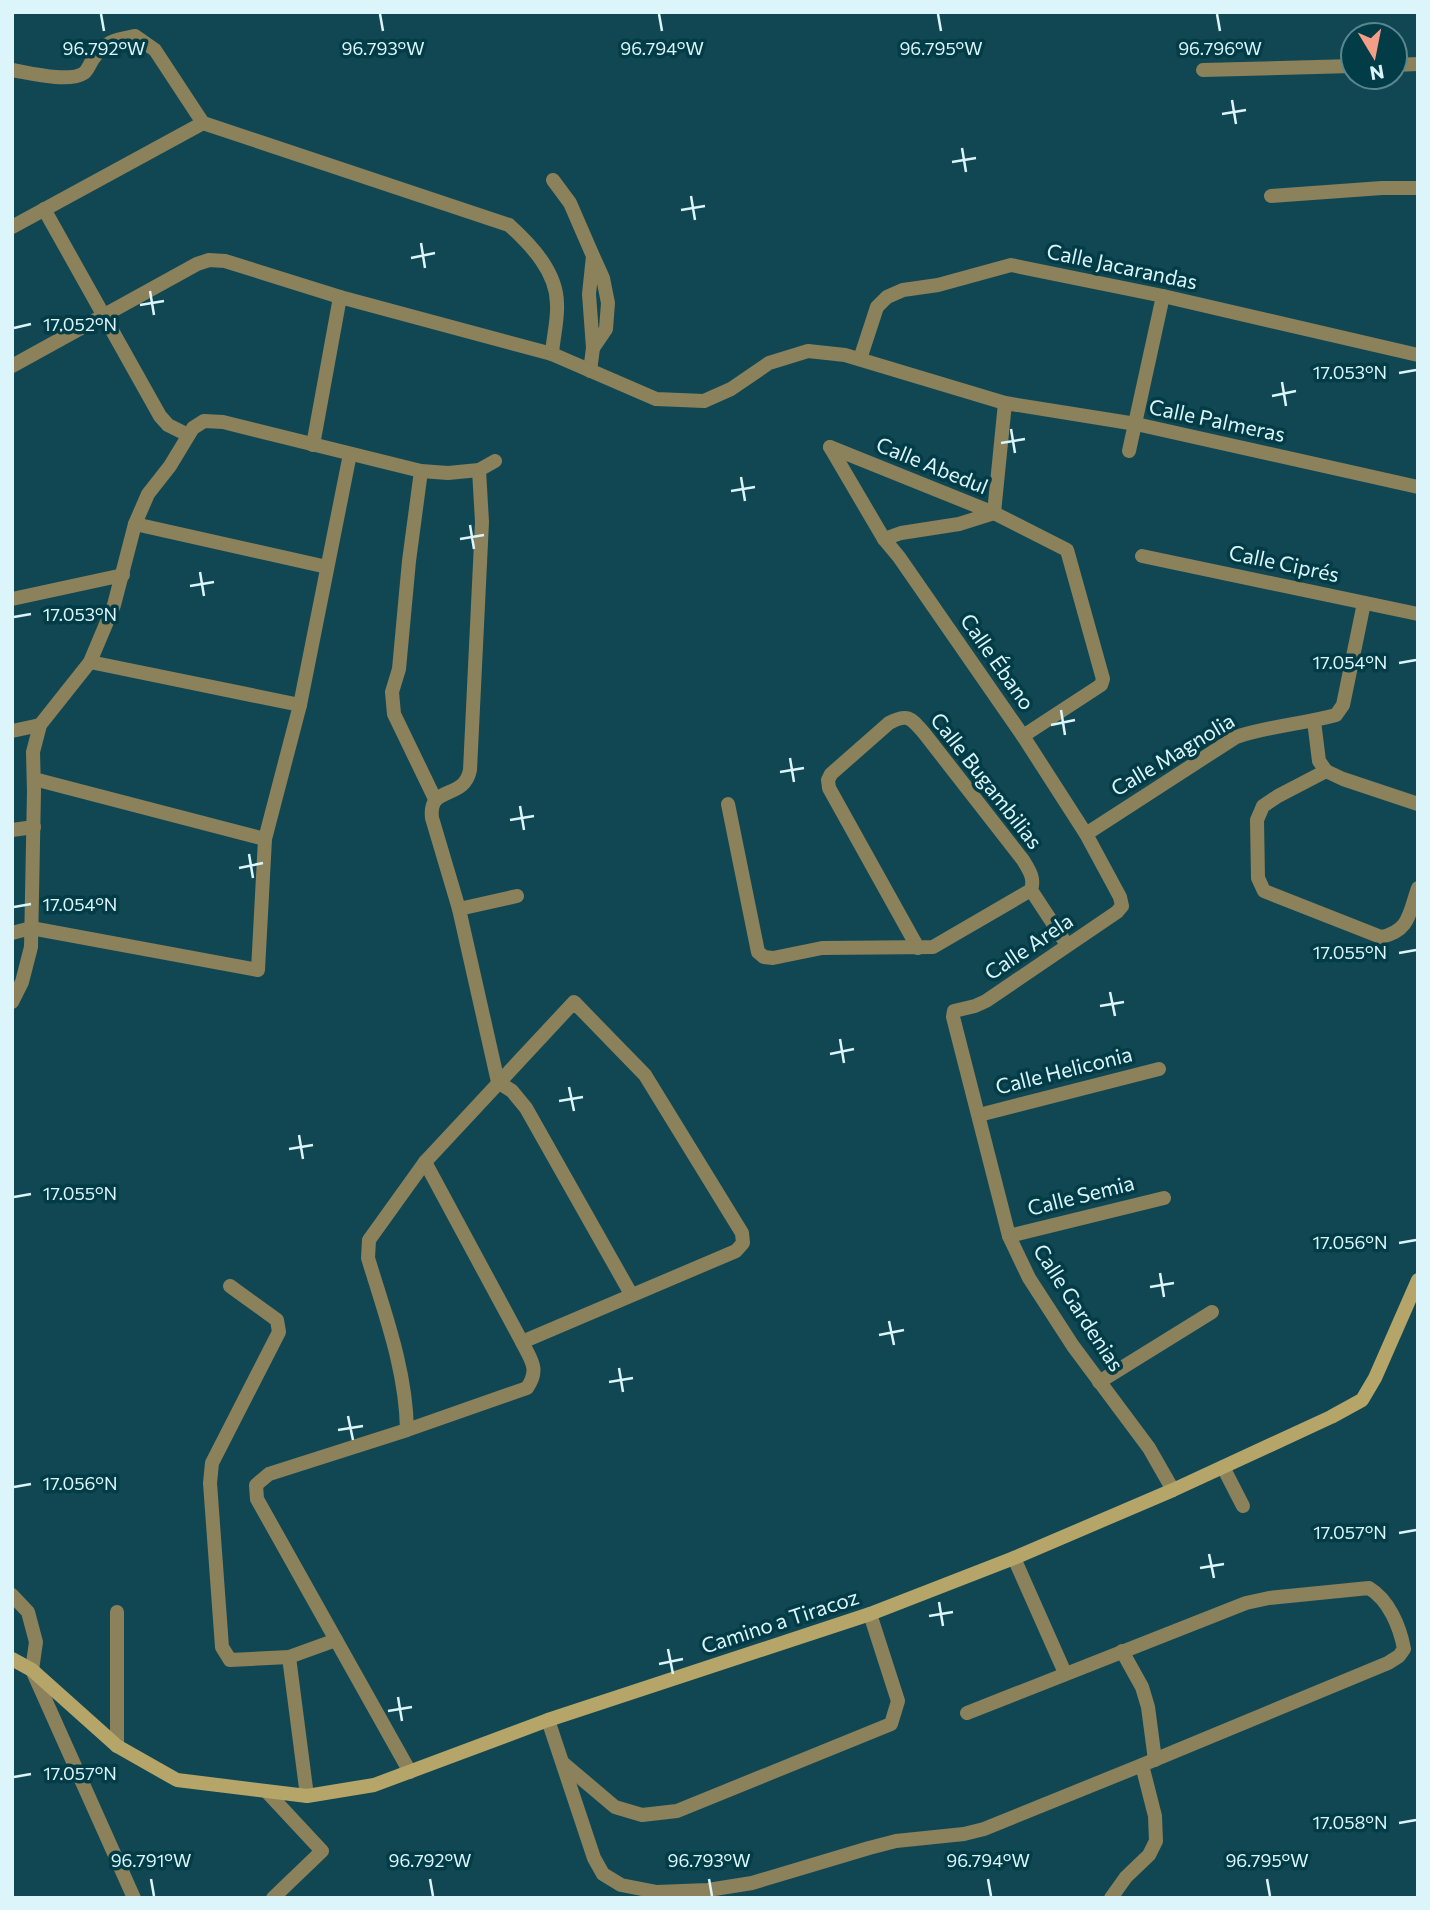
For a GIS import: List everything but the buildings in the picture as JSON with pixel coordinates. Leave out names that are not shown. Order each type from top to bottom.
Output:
[{"type":"street","points":[[12,70],[61,77],[75,76],[85,72],[95,56],[112,40],[135,36],[155,50],[203,123],[509,225],[532,246],[555,286],[558,304],[552,354]]},
{"type":"street","points":[[1203,70],[1339,66]]},
{"type":"street","points":[[12,227],[203,123]]},
{"type":"street","points":[[553,180],[570,203],[593,256],[589,295],[593,348],[590,370]]},
{"type":"street","points":[[1272,196],[1418,188]]},
{"type":"street","points":[[44,209],[160,416],[167,425],[188,435]]},
{"type":"street","name":"Calle Palmeras","points":[[12,366],[197,264],[209,260],[225,261],[340,297],[552,354],[656,399],[704,401],[731,389],[769,363],[808,351],[845,355],[1005,403],[1136,424],[1418,486]]},
{"type":"street","name":"Calle Jacarandas","points":[[860,359],[877,307],[887,297],[903,290],[938,285],[1011,265],[1163,296],[1418,355]]},
{"type":"street","points":[[1129,451],[1163,296]]},
{"type":"street","points":[[313,445],[340,297]]},
{"type":"street","name":"Calle Abedul","points":[[830,447],[994,513],[1005,403]]},
{"type":"street","points":[[12,1002],[22,982],[30,947],[34,827],[33,752],[40,725],[90,662],[114,604],[135,524],[148,494],[170,466],[193,428],[204,421],[223,422],[421,471],[479,470],[495,461]]},
{"type":"street","name":"Calle Ébano","points":[[830,447],[884,539],[1023,736],[1086,834],[1122,906]]},
{"type":"street","points":[[12,933],[31,928],[258,971],[265,839],[300,705],[350,454]]},
{"type":"street","points":[[479,470],[482,522],[470,770],[468,780],[460,787],[435,799],[431,808],[432,818],[459,909],[498,1082],[513,1091],[526,1108],[631,1294]]},
{"type":"street","points":[[421,471],[399,668],[392,692],[394,714],[435,799]]},
{"type":"street","points":[[884,539],[901,533],[959,524],[994,513],[1067,550],[1103,679],[1101,685],[1023,736]]},
{"type":"street","points":[[135,524],[327,568]]},
{"type":"street","name":"Calle Ciprés","points":[[1142,556],[1418,614]]},
{"type":"street","points":[[12,599],[123,575]]},
{"type":"street","name":"Calle Magnolia","points":[[1086,834],[1236,737],[1336,715],[1343,705],[1364,603]]},
{"type":"street","points":[[90,662],[300,705]]},
{"type":"street","name":"Calle Bugambilias","points":[[919,948],[832,797],[828,780],[831,774],[888,723],[900,717],[912,720],[924,733],[1023,860],[1032,876],[1031,890],[1067,945]]},
{"type":"street","points":[[1314,721],[1320,761],[1326,771],[1418,804]]},
{"type":"street","points":[[12,731],[40,725]]},
{"type":"street","points":[[1326,771],[1263,806],[1257,820],[1258,878],[1264,891],[1381,937],[1393,934],[1405,926],[1418,888]]},
{"type":"street","points":[[34,779],[265,839]]},
{"type":"street","points":[[728,804],[758,953],[764,957],[773,958],[822,948],[933,947],[1031,890]]},
{"type":"street","points":[[12,830],[34,827]]},
{"type":"street","points":[[459,909],[517,896]]},
{"type":"street","name":"Calle Arela","points":[[954,1011],[986,1001],[1118,912],[1122,906]]},
{"type":"street","points":[[407,1430],[400,1365],[368,1258],[369,1240],[425,1161],[574,1002],[645,1075],[742,1233],[743,1243],[736,1251],[522,1342]]},
{"type":"street","name":"Calle Gardenias","points":[[954,1011],[953,1017],[1009,1236],[1029,1278],[1073,1346],[1149,1448],[1173,1490]]},
{"type":"street","name":"Calle Heliconia","points":[[979,1115],[1159,1069]]},
{"type":"street","points":[[410,1772],[257,1499],[256,1485],[269,1474],[527,1388],[534,1378],[534,1367],[522,1342],[425,1161]]},
{"type":"street","name":"Calle Semia","points":[[1009,1236],[1164,1198]]},
{"type":"street","name":"Camino a Tiracoz","points":[[12,1659],[33,1670],[117,1746],[177,1780],[307,1796],[374,1785],[548,1720],[870,1614],[1014,1558],[1173,1490],[1331,1417],[1362,1400],[1375,1378],[1418,1280]]},
{"type":"street","points":[[230,1286],[277,1320],[279,1332],[212,1464],[210,1483],[222,1647],[230,1660],[289,1657],[336,1640]]},
{"type":"street","points":[[1099,1381],[1212,1311]]},
{"type":"street","points":[[1223,1467],[1243,1506]]},
{"type":"street","points":[[1014,1558],[1065,1673]]},
{"type":"street","points":[[548,1720],[594,1858],[603,1874],[621,1885],[657,1892],[708,1890],[752,1884],[896,1841],[964,1834],[984,1829],[1388,1663],[1404,1649],[1402,1636],[1379,1594],[1369,1588],[1269,1598],[1246,1603],[967,1713]]},
{"type":"street","points":[[12,1595],[28,1612],[36,1642],[33,1670],[134,1898]]},
{"type":"street","points":[[117,1612],[117,1746]]},
{"type":"street","points":[[563,1763],[615,1807],[642,1815],[653,1814],[677,1811],[891,1724],[898,1701],[870,1614]]},
{"type":"street","points":[[1111,1898],[1126,1877],[1149,1856],[1156,1841],[1149,1763],[1148,1707],[1142,1687],[1122,1651]]},
{"type":"street","points":[[289,1657],[307,1796]]},
{"type":"street","points":[[267,1792],[322,1851],[272,1898]]}]
